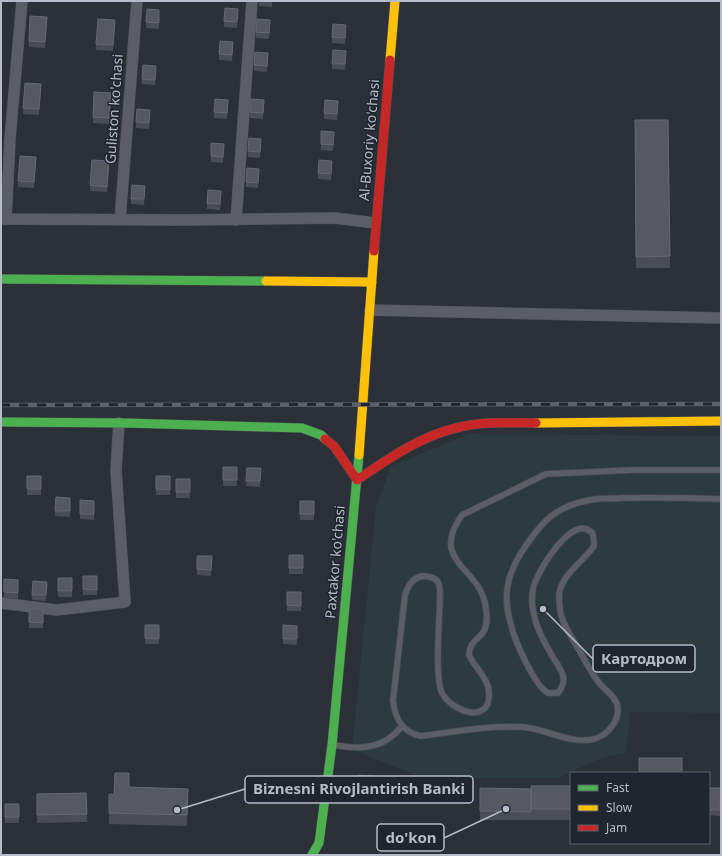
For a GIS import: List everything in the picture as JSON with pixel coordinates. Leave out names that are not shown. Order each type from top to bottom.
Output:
[{"type":"street","points":[[22,1],[3,219],[236,220],[335,218],[375,223]]},
{"type":"street","name":"Guliston ko'chasi","points":[[120,220],[137,1]]},
{"type":"street","points":[[236,220],[252,1]]},
{"type":"street","name":"Al-Buxoriy ko'chasi","points":[[372,282],[375,223],[395,1]]},
{"type":"street","points":[[1,279],[372,282]]},
{"type":"street","name":"Paxtakor ko'chasi","points":[[312,855],[319,843],[332,745],[372,282]]},
{"type":"street","points":[[370,310],[721,318]]},
{"type":"street","points":[[1,422],[120,423],[302,428],[321,435],[334,446],[356,480],[409,446],[457,428],[483,423],[721,421]]},
{"type":"street","points":[[1,603],[57,610],[125,602],[116,470],[120,423]]},
{"type":"street","points":[[319,843],[326,855]]},
{"type":"lane","points":[[721,470],[632,470],[546,474],[462,515],[455,524],[451,534],[450,548],[453,555],[479,589],[484,601],[487,619],[486,627],[482,634],[475,639],[469,655],[488,688],[489,702],[486,708],[473,713],[456,707],[443,694],[440,684],[438,665],[439,586],[435,578],[424,575],[417,577],[408,587],[405,595],[393,701],[394,712],[402,726],[414,735],[421,736],[510,727],[538,730],[583,741],[595,739],[606,734],[613,725],[617,714],[617,706],[614,697],[600,684],[589,668],[567,629],[561,615],[559,597],[560,590],[568,576],[594,546],[594,537],[592,532],[582,528],[569,534],[545,564],[535,582],[533,590],[532,600],[536,623],[563,676],[564,683],[558,693],[548,693],[541,688],[527,663],[512,628],[506,605],[505,593],[512,568],[526,544],[543,524],[555,514],[574,504],[595,499],[721,499]]},
{"type":"lane","points":[[332,745],[364,747],[379,744],[392,737],[402,726]]},
{"type":"shaded area","points":[[469,434],[721,436],[721,713],[630,712],[626,753],[604,757],[558,778],[423,778],[352,750],[376,507],[391,466]]},
{"type":"building","points":[[225,8],[238,9],[237,22],[224,21]]},
{"type":"building","points":[[147,9],[159,10],[159,23],[146,22]]},
{"type":"building","points":[[30,16],[47,17],[45,42],[29,41]]},
{"type":"building","points":[[98,19],[115,20],[113,45],[96,44]]},
{"type":"building","points":[[257,19],[270,20],[269,33],[256,32]]},
{"type":"building","points":[[333,24],[346,25],[345,38],[332,37]]},
{"type":"building","points":[[220,41],[233,42],[232,55],[219,54]]},
{"type":"building","points":[[333,50],[346,51],[345,64],[332,64]]},
{"type":"building","points":[[255,52],[268,53],[267,66],[254,65]]},
{"type":"building","points":[[143,65],[156,66],[155,80],[142,79]]},
{"type":"building","points":[[25,83],[41,84],[39,109],[23,108]]},
{"type":"building","points":[[94,92],[111,93],[109,118],[93,117]]},
{"type":"building","points":[[215,99],[228,100],[227,113],[214,112]]},
{"type":"building","points":[[251,99],[264,100],[263,113],[250,112]]},
{"type":"building","points":[[325,100],[338,101],[337,114],[324,113]]},
{"type":"building","points":[[137,109],[150,110],[149,123],[136,122]]},
{"type":"building","points":[[635,120],[668,120],[670,256],[636,257]]},
{"type":"building","points":[[321,131],[334,132],[333,145],[321,144]]},
{"type":"building","points":[[249,138],[261,139],[260,152],[248,151]]},
{"type":"building","points":[[211,143],[224,144],[223,157],[211,156]]},
{"type":"building","points":[[20,156],[36,157],[34,182],[18,181]]},
{"type":"building","points":[[92,160],[109,161],[107,187],[90,185]]},
{"type":"building","points":[[319,160],[332,161],[331,174],[318,173]]},
{"type":"building","points":[[247,168],[259,169],[258,183],[246,182]]},
{"type":"building","points":[[132,185],[145,186],[144,199],[131,199]]},
{"type":"building","points":[[208,190],[221,191],[220,204],[207,203]]},
{"type":"building","points":[[223,467],[237,467],[237,480],[223,480]]},
{"type":"building","points":[[247,468],[261,468],[260,481],[246,481]]},
{"type":"building","points":[[27,476],[41,476],[41,489],[27,489]]},
{"type":"building","points":[[156,476],[170,476],[170,490],[156,489]]},
{"type":"building","points":[[176,479],[190,479],[190,492],[176,492]]},
{"type":"building","points":[[56,497],[70,498],[70,511],[55,511]]},
{"type":"building","points":[[80,500],[94,501],[94,514],[80,514]]},
{"type":"building","points":[[300,501],[314,501],[314,514],[300,514]]},
{"type":"building","points":[[289,555],[303,555],[303,568],[289,568]]},
{"type":"building","points":[[197,556],[212,556],[211,570],[197,569]]},
{"type":"building","points":[[83,576],[97,576],[97,590],[83,589]]},
{"type":"building","points":[[58,578],[72,578],[72,591],[58,591]]},
{"type":"building","points":[[4,579],[18,580],[18,593],[4,592]]},
{"type":"building","points":[[33,581],[47,582],[46,595],[32,595]]},
{"type":"building","points":[[287,592],[301,592],[301,606],[287,605]]},
{"type":"building","points":[[29,609],[43,609],[43,623],[29,622]]},
{"type":"building","points":[[145,625],[159,625],[159,639],[145,638]]},
{"type":"building","points":[[283,625],[297,626],[297,639],[283,639]]},
{"type":"building","points":[[639,758],[682,758],[682,772],[639,772]]},
{"type":"building","points":[[115,773],[129,773],[129,787],[188,789],[187,815],[109,813],[109,794],[114,795]]},
{"type":"building","points":[[359,775],[372,776],[370,790],[357,789]]},
{"type":"building","points":[[531,786],[570,786],[570,809],[531,809]]},
{"type":"building","points":[[480,788],[531,789],[531,812],[480,811]]},
{"type":"building","points":[[710,788],[721,788],[720,810],[710,810]]},
{"type":"building","points":[[86,793],[87,814],[37,815],[37,794]]},
{"type":"building","points":[[5,804],[19,804],[19,817],[5,817]]},
{"type":"railway","points":[[1,405],[721,404]]},
{"type":"traffic: fast","points":[[1,279],[266,281]]},
{"type":"traffic: fast","points":[[1,422],[126,423],[302,428],[321,435],[325,439]]},
{"type":"traffic: fast","points":[[312,855],[319,843],[332,745],[359,455]]},
{"type":"traffic: slow","points":[[390,60],[395,1]]},
{"type":"traffic: slow","points":[[359,455],[374,251]]},
{"type":"traffic: slow","points":[[266,281],[372,282]]},
{"type":"traffic: slow","points":[[536,423],[721,421]]},
{"type":"traffic: jam","points":[[374,251],[390,60]]},
{"type":"traffic: jam","points":[[325,439],[334,446],[357,480],[406,449],[446,431],[479,424],[536,423]]},
{"type":"place","name":"Картодром","points":[[543,609]]},
{"type":"place","name":"do'kon","points":[[506,809]]},
{"type":"place","name":"Biznesni Rivojlantirish Banki","points":[[177,810]]}]
